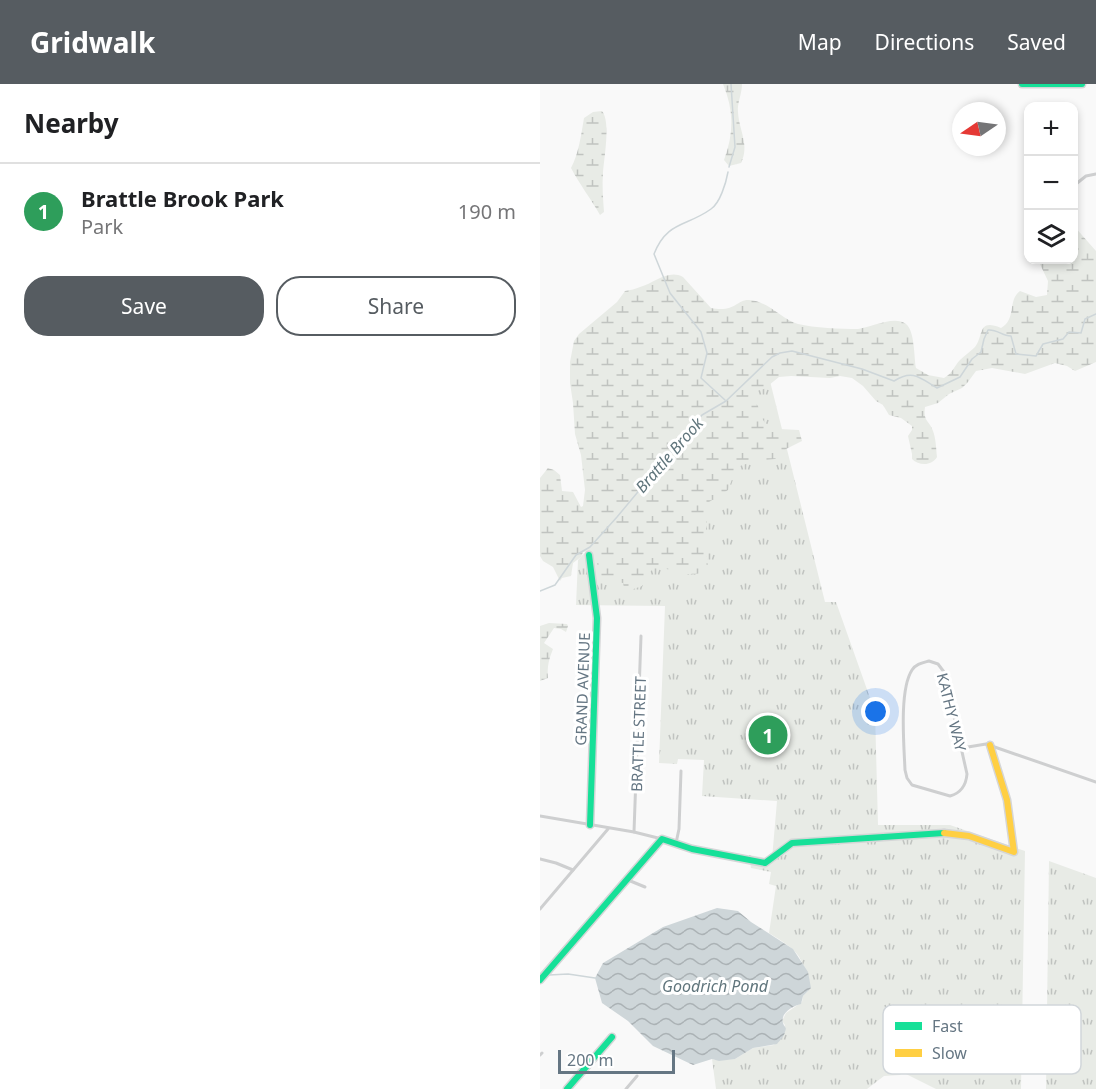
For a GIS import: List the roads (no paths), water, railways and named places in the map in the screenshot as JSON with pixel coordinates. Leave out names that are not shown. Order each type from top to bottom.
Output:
[{"type":"street","points":[[1022,84],[1083,84]]},
{"type":"street","points":[[1078,182],[1086,176],[1096,174]]},
{"type":"street","name":"GRAND AVENUE","points":[[589,555],[597,618],[590,825]]},
{"type":"street","name":"BRATTLE STREET","points":[[634,832],[641,636]]},
{"type":"street","name":"KATHY WAY","points":[[934,662],[944,672],[962,748],[967,781],[957,794],[945,796],[912,785],[907,778],[904,770],[904,693],[912,670],[920,663],[934,662]]},
{"type":"street","points":[[540,816],[634,832],[692,849],[766,863],[774,859],[783,847],[792,843],[948,833],[968,835],[999,850],[1014,852],[1006,800],[990,745]]},
{"type":"street","points":[[962,748],[990,745],[1096,783]]},
{"type":"street","points":[[676,843],[679,829],[681,771]]},
{"type":"street","points":[[540,909],[608,829]]},
{"type":"street","points":[[540,981],[662,839]]},
{"type":"street","points":[[540,859],[573,870]]},
{"type":"street","points":[[628,880],[645,887]]},
{"type":"street","points":[[567,1089],[612,1037]]},
{"type":"street","points":[[626,1089],[637,1076]]},
{"type":"water","name":"Goodrich Pond","points":[[717,908],[738,911],[793,949],[808,972],[811,988],[803,996],[801,1004],[791,1008],[783,1016],[786,1030],[777,1044],[753,1048],[735,1059],[719,1061],[712,1059],[693,1065],[653,1046],[628,1021],[602,1003],[595,978],[603,963],[663,927]]},
{"type":"waterway","name":"Brattle Brook","points":[[729,167],[735,147],[731,84]]},
{"type":"waterway","name":"Brattle Brook","points":[[725,400],[701,378],[707,353],[701,332],[670,293],[654,254],[659,243],[671,230],[702,215],[714,206],[722,192],[728,172]]},
{"type":"waterway","points":[[540,591],[555,585],[576,555],[590,547],[702,415],[726,401],[772,357],[780,353],[792,351],[862,369],[894,381],[901,377],[916,376],[937,388],[960,377],[972,359],[981,352],[988,330],[1011,336],[1016,354],[1036,356],[1043,344],[1063,339],[1069,332],[1081,333],[1085,319],[1096,314]]},
{"type":"waterway","points":[[549,975],[568,974],[595,978]]},
{"type":"place","name":"Brattle Brook Park","points":[[768,735]]}]
